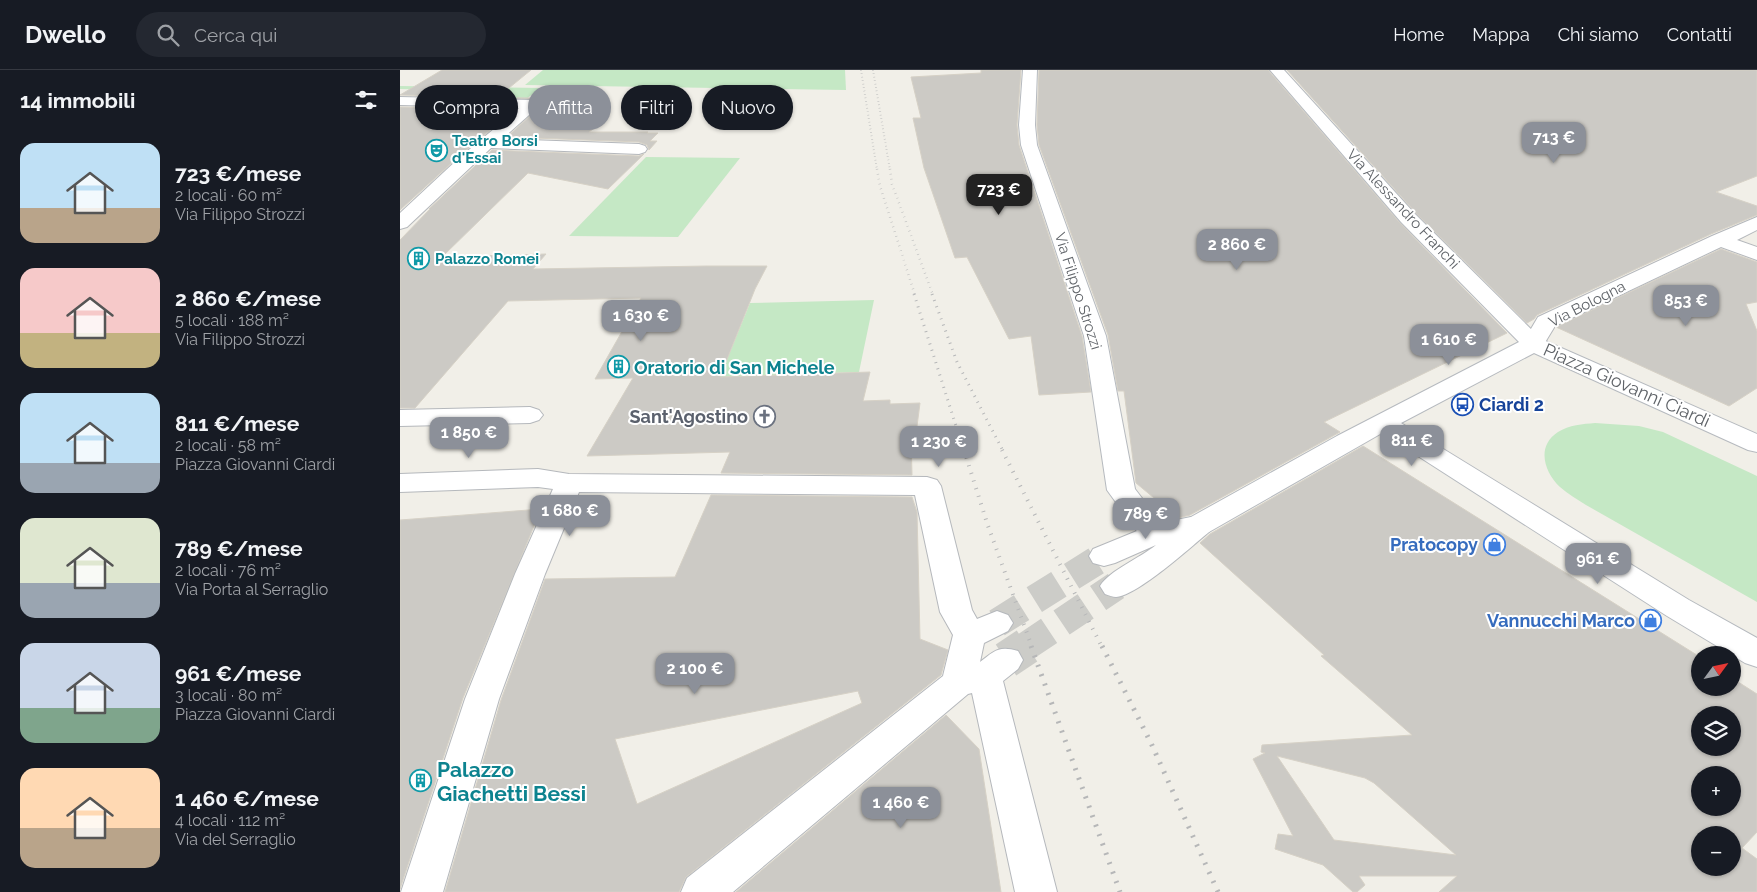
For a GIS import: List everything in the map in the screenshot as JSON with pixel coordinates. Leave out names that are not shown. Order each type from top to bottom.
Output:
[{"type":"street","name":"Via Filippo Strozzi","points":[[1030,70],[1027,125],[1029,145],[1095,336],[1121,490],[1154,534]]},
{"type":"street","name":"Via Alessandro Franchi","points":[[1277,70],[1408,218],[1533,344]]},
{"type":"street","points":[[400,101],[533,104],[464,163],[400,223]]},
{"type":"street","points":[[488,143],[639,149]]},
{"type":"street","name":"Via Bologna","points":[[1533,344],[1546,322],[1757,223]]},
{"type":"street","points":[[1719,240],[1757,254]]},
{"type":"street","name":"Piazza Giovanni Ciardi","points":[[1199,526],[1383,423],[1533,344],[1757,444]]},
{"type":"street","points":[[400,418],[530,415]]},
{"type":"street","points":[[1383,423],[1678,608],[1757,654]]},
{"type":"street","points":[[400,483],[538,478],[569,483],[927,486],[956,612],[984,628],[983,673],[1036,892]]},
{"type":"street","points":[[422,892],[482,699],[530,574],[569,483]]},
{"type":"street","points":[[1104,556],[1154,534],[1199,526]]},
{"type":"street","points":[[1116,586],[1152,563],[1199,526]]},
{"type":"street","points":[[702,892],[983,673]]},
{"type":"green space","points":[[543,70],[845,70],[846,90],[793,89],[793,85],[702,85],[702,88],[692,88],[692,85],[525,85]]},
{"type":"green space","points":[[400,86],[415,86],[415,89],[400,89]]},
{"type":"green space","points":[[518,88],[528,88],[528,98],[518,99]]},
{"type":"green space","points":[[646,157],[740,158],[678,237],[569,236]]},
{"type":"green space","points":[[874,300],[859,372],[720,377],[750,303]]},
{"type":"green space","points":[[1595,423],[1639,426],[1663,432],[1757,476],[1757,602],[1586,505],[1563,490],[1554,481],[1545,459],[1547,444],[1551,438],[1567,428]]},
{"type":"building","points":[[442,70],[531,70],[513,85],[417,85]]},
{"type":"building","points":[[981,70],[1021,70],[1017,125],[1019,145],[1082,336],[1091,392],[1039,395],[1031,336],[1009,339],[967,257],[955,258],[924,168],[913,118],[921,118],[911,77],[981,73]]},
{"type":"building","points":[[1039,70],[1268,70],[1400,223],[1507,333],[1324,422],[1340,432],[1190,515],[1178,518],[1136,483],[1124,391],[1118,391],[1108,335],[1039,145],[1037,125]]},
{"type":"building","points":[[1287,70],[1757,70],[1757,176],[1716,192],[1757,206],[1757,215],[1711,234],[1537,315],[1527,323],[1416,213]]},
{"type":"building","points":[[415,86],[415,95],[400,95]]},
{"type":"building","points":[[400,107],[415,107],[415,130],[490,130],[457,158],[400,210]]},
{"type":"building","points":[[528,118],[528,130],[658,133],[650,141],[657,141],[649,150],[647,145],[639,142],[507,137],[515,130],[518,130],[518,127]]},
{"type":"building","points":[[492,150],[639,156],[644,154],[608,189],[528,173],[442,257],[546,254],[533,269],[767,266],[755,289],[720,377],[870,372],[863,401],[890,400],[890,404],[920,403],[916,434],[911,434],[912,475],[721,473],[730,452],[587,456],[633,378],[595,379],[641,298],[508,301],[415,408],[400,408],[400,240],[429,209]]},
{"type":"building","points":[[1721,249],[1757,262],[1757,302],[1746,304],[1757,331],[1757,388],[1729,406],[1556,327]]},
{"type":"building","points":[[1363,446],[1691,651],[1691,696],[1741,696],[1741,684],[1757,694],[1757,832],[1742,848],[1757,859],[1757,892],[1439,892],[1457,876],[1359,876],[1365,885],[1357,892],[1353,892],[1323,865],[1275,849],[1278,834],[1293,836],[1253,759],[1265,753],[1261,752],[1262,745],[1412,735],[1321,656],[1324,655],[1200,543],[1210,534]],"holes":[[[1277,756],[1365,778],[1374,783],[1456,855],[1334,840]]]},
{"type":"building","points":[[711,495],[912,497],[917,512],[920,639],[948,650],[941,675],[686,877],[679,892],[445,892],[501,700],[545,579],[675,577]],"holes":[[[858,691],[862,703],[637,804],[615,739]]]},
{"type":"building","points":[[541,509],[463,698],[400,889],[400,520]]},
{"type":"building","points":[[946,715],[979,749],[1001,892],[736,892]]},
{"type":"tunnel","points":[[997,623],[1104,556]]},
{"type":"tunnel","points":[[1025,647],[1116,586]]},
{"type":"tunnel","points":[[1006,660],[1027,646]]},
{"type":"railway","points":[[861,70],[877,170]]},
{"type":"railway","points":[[873,70],[890,170]]},
{"type":"railway","points":[[877,169],[880,186],[915,295]]},
{"type":"railway","points":[[890,169],[892,184],[933,295]]},
{"type":"railway","points":[[914,294],[964,451]]},
{"type":"railway","points":[[932,294],[957,362],[1003,451]]},
{"type":"railway","points":[[964,450],[987,523],[1032,647]]},
{"type":"railway","points":[[1002,450],[1102,647]]},
{"type":"railway","points":[[1031,646],[1120,892]]},
{"type":"railway","points":[[1102,646],[1151,743],[1218,892]]},
{"type":"place","name":"Teatro Borsi d'Essai","points":[[436,150]]},
{"type":"place","name":"Palazzo Romei","points":[[419,259]]},
{"type":"place","name":"Oratorio di San Michele","points":[[618,367]]},
{"type":"place","name":"Ciardi 2","points":[[1463,404]]},
{"type":"place","name":"Sant'Agostino","points":[[764,416]]},
{"type":"place","name":"Pratocopy","points":[[1494,544]]},
{"type":"place","name":"Vannucchi Marco","points":[[1651,620]]},
{"type":"place","name":"Palazzo Giachetti Bessi","points":[[421,781]]}]
